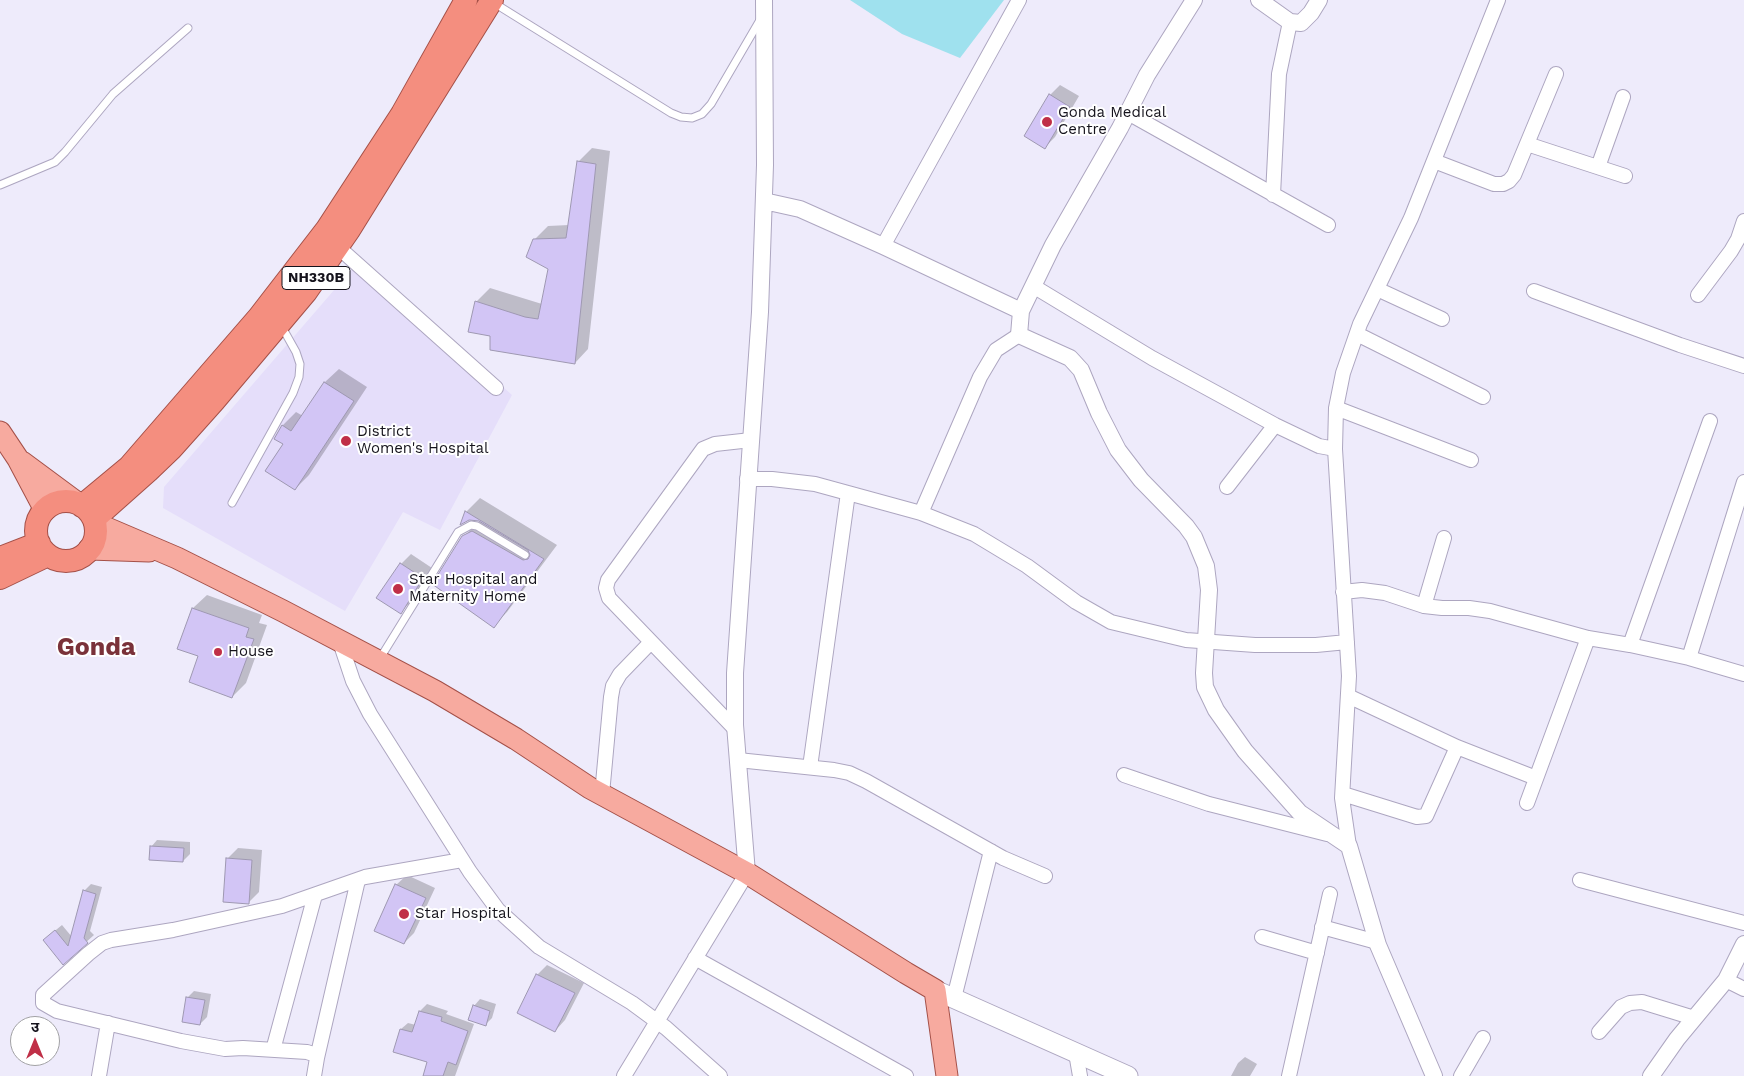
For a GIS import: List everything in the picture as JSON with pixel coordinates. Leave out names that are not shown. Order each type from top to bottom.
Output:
[{"type":"highway","name":"NH330B","points":[[87,512],[129,467],[259,317],[327,229],[402,114],[466,0]]},
{"type":"highway","name":"NH330B","points":[[87,512],[115,502],[172,448],[306,292],[338,247],[492,1]]},
{"type":"highway","points":[[63,501],[87,512],[95,538],[85,554],[73,560],[60,560],[44,549],[36,532],[36,525],[45,510],[63,501]]},
{"type":"highway","points":[[0,558],[44,549]]},
{"type":"highway","points":[[0,578],[44,549]]},
{"type":"main road","points":[[0,432],[18,459],[45,510]]},
{"type":"main road","points":[[18,459],[87,512],[436,691],[602,794],[747,873],[935,990],[1128,1076]]},
{"type":"main road","points":[[89,549],[160,551]]},
{"type":"main road","points":[[935,990],[947,1076]]},
{"type":"street","points":[[883,246],[1019,0]]},
{"type":"street","points":[[1019,335],[1021,311],[1053,245],[1128,113],[1147,75],[1194,0]]},
{"type":"street","points":[[1259,0],[1290,22],[1301,23],[1311,13],[1319,0]]},
{"type":"street","points":[[1434,1076],[1378,942],[1350,851],[1343,794],[1348,696],[1347,642],[1335,449],[1336,408],[1343,373],[1357,334],[1411,218],[1498,0]]},
{"type":"street","points":[[624,1076],[747,873],[736,730],[735,673],[760,312],[764,201],[764,6]]},
{"type":"street","points":[[1273,195],[1279,74],[1290,22]]},
{"type":"street","points":[[1434,161],[1494,184],[1503,184],[1509,181],[1514,174],[1556,74]]},
{"type":"street","points":[[1598,167],[1623,98]]},
{"type":"street","points":[[1128,113],[1328,225]]},
{"type":"street","points":[[1527,144],[1626,176]]},
{"type":"street","points":[[764,201],[800,209],[1021,311]]},
{"type":"street","points":[[1698,295],[1731,251],[1743,229]]},
{"type":"street","points":[[338,247],[496,388]]},
{"type":"street","points":[[1033,286],[1152,358],[1275,425],[1319,446],[1335,449]]},
{"type":"street","points":[[1377,289],[1442,319]]},
{"type":"street","points":[[1534,291],[1744,366]]},
{"type":"street","points":[[1357,334],[1483,397]]},
{"type":"street","points":[[921,514],[980,377],[996,350],[1019,335]]},
{"type":"street","points":[[1019,335],[1070,358],[1081,370],[1099,413],[1118,450],[1142,480],[1186,526],[1194,537],[1206,566],[1208,582],[1204,673],[1206,687],[1216,710],[1245,751],[1300,813],[1332,835],[1350,851]]},
{"type":"street","points":[[1336,408],[1471,460]]},
{"type":"street","points":[[1630,645],[1710,421]]},
{"type":"street","points":[[1226,487],[1275,425]]},
{"type":"street","points":[[736,730],[609,598],[606,588],[608,580],[703,449],[715,444],[751,440]]},
{"type":"street","points":[[748,479],[772,479],[815,484],[921,514],[974,534],[1027,566],[1076,602],[1111,622],[1186,640],[1255,645],[1316,645],[1347,642]]},
{"type":"street","points":[[1689,658],[1740,510],[1744,482]]},
{"type":"street","points":[[810,767],[848,493]]},
{"type":"street","points":[[1424,606],[1444,538]]},
{"type":"street","points":[[1343,592],[1362,590],[1384,594],[1424,606],[1469,608],[1490,612],[1588,638],[1689,658],[1744,674]]},
{"type":"street","points":[[1527,804],[1588,638]]},
{"type":"street","points":[[340,642],[353,681],[370,714],[462,860],[498,910],[539,948],[632,1003],[720,1076]]},
{"type":"street","points":[[602,794],[610,697],[613,686],[620,674],[651,642]]},
{"type":"street","points":[[1348,696],[1457,747],[1536,778]]},
{"type":"street","points":[[1343,794],[1416,817],[1426,816],[1457,747]]},
{"type":"street","points":[[738,760],[849,773],[991,851],[1045,876]]},
{"type":"street","points":[[1124,775],[1208,804],[1332,835]]},
{"type":"street","points":[[954,998],[991,851]]},
{"type":"street","points":[[316,1058],[307,1052],[243,1048],[225,1049],[181,1041],[57,1011],[46,1006],[42,1000],[43,995],[88,954],[102,943],[111,940],[174,930],[282,906],[365,877],[462,860]]},
{"type":"street","points":[[314,1076],[316,1058],[358,880]]},
{"type":"street","points":[[1580,880],[1744,923]]},
{"type":"street","points":[[1289,1076],[1330,894]]},
{"type":"street","points":[[273,1050],[315,895]]},
{"type":"street","points":[[1322,927],[1378,942]]},
{"type":"street","points":[[1262,937],[1317,953]]},
{"type":"street","points":[[1651,1076],[1677,1039],[1726,980],[1744,944]]},
{"type":"street","points":[[695,958],[906,1076]]},
{"type":"street","points":[[1726,980],[1744,989]]},
{"type":"street","points":[[1599,1032],[1620,1007],[1630,1003],[1642,1002],[1694,1018]]},
{"type":"street","points":[[99,1076],[108,1023]]},
{"type":"street","points":[[1461,1076],[1483,1038]]},
{"type":"street","points":[[1076,1053],[1080,1076]]},
{"type":"lane","points":[[492,1],[670,113],[692,118],[702,114],[711,104],[764,6]]},
{"type":"lane","points":[[0,185],[54,162],[65,152],[113,94],[188,28]]},
{"type":"lane","points":[[232,503],[293,393],[298,377],[300,364],[296,352],[280,323]]},
{"type":"lane","points":[[378,662],[458,532],[471,525],[477,526],[524,555]]},
{"type":"shaded area","name":"District Women's Hospital","points":[[360,260],[512,395],[440,530],[403,512],[345,611],[163,508],[164,487]]},
{"type":"water","points":[[850,0],[1004,0],[960,58],[902,34]]},
{"type":"building","points":[[1049,94],[1070,107],[1045,149],[1024,136]]},
{"type":"building","points":[[577,161],[596,164],[575,364],[490,350],[490,336],[468,332],[475,301],[525,317],[538,319],[548,269],[526,257],[533,239],[566,238]]},
{"type":"building","points":[[324,382],[354,401],[295,490],[265,471],[283,444],[274,439],[282,425],[291,431]]},
{"type":"building","points":[[465,511],[544,559],[494,628],[432,584],[462,536],[472,531],[523,560],[528,559],[530,555],[528,550],[479,521],[469,520],[460,525]]},
{"type":"building","points":[[400,563],[423,578],[401,614],[376,598]]},
{"type":"building","name":"House","points":[[192,608],[249,628],[246,637],[254,639],[232,698],[189,682],[198,656],[177,649]]},
{"type":"building","points":[[150,846],[184,848],[183,862],[149,860]]},
{"type":"building","points":[[226,858],[252,860],[249,904],[223,902]]},
{"type":"building","points":[[395,884],[426,898],[404,944],[374,931]]},
{"type":"building","points":[[83,890],[96,894],[84,938],[88,943],[63,965],[43,940],[55,930],[68,946]]},
{"type":"building","points":[[536,974],[575,993],[555,1032],[517,1013]]},
{"type":"building","points":[[186,997],[205,1000],[200,1025],[182,1022]]},
{"type":"building","points":[[473,1005],[490,1011],[486,1026],[468,1020]]},
{"type":"building","points":[[419,1011],[442,1017],[441,1021],[468,1031],[456,1065],[448,1062],[443,1076],[423,1076],[427,1062],[393,1052],[400,1029],[412,1032]]},
{"type":"place","name":"Gonda Medical Centre","points":[[1047,122]]},
{"type":"place","name":"District Women's Hospital","points":[[346,441]]},
{"type":"place","name":"Star Hospital and Maternity Home","points":[[398,589]]},
{"type":"place","name":"House","points":[[218,652]]},
{"type":"place","name":"Star Hospital","points":[[404,914]]},
{"type":"district","name":"Gonda","points":[[96,648]]}]
